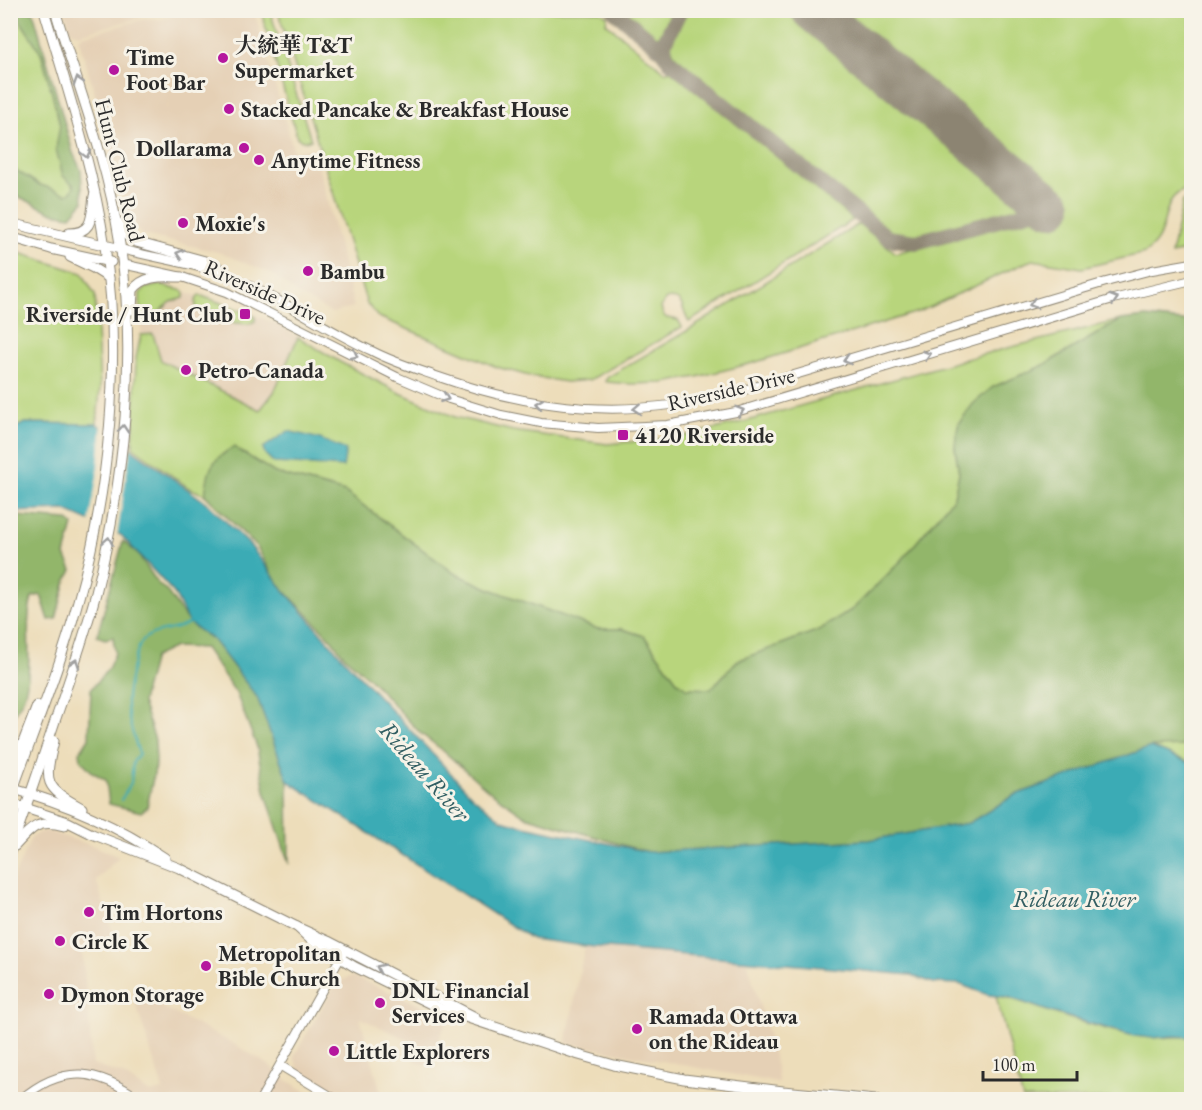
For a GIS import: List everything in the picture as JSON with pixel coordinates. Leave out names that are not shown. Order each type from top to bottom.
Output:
[{"type":"main road","name":"Hunt Club Road","points":[[44,10],[95,191],[105,246],[112,310],[111,372],[103,480],[82,588],[66,640]]},
{"type":"main road","name":"Hunt Club Road","points":[[55,10],[98,144],[116,219],[121,249],[127,333],[124,417],[117,486],[108,538],[96,595],[63,697]]},
{"type":"main road","points":[[56,51],[67,48]]},
{"type":"main road","points":[[48,231],[71,233],[85,231],[95,191]]},
{"type":"main road","points":[[116,219],[126,235],[136,242],[205,261],[218,267],[232,278]]},
{"type":"main road","name":"Riverside Drive","points":[[10,223],[232,278],[381,356],[475,389],[558,406],[629,409],[681,404],[734,393],[1095,285],[1152,270],[1191,263]]},
{"type":"main road","name":"Riverside Drive","points":[[10,237],[51,249],[182,277],[227,292],[397,377],[461,403],[541,423],[598,428],[630,428],[686,422],[736,412],[1113,299],[1191,280]]},
{"type":"main road","points":[[51,249],[109,278]]},
{"type":"main road","points":[[127,333],[131,320],[132,293],[136,286],[153,277],[182,277]]},
{"type":"main road","points":[[267,311],[274,298]]},
{"type":"main road","points":[[10,766],[17,758],[66,640]]},
{"type":"main road","points":[[66,640],[12,792],[30,794],[101,821],[179,868],[297,927],[316,934],[343,954],[445,1000],[487,1024],[579,1055],[651,1073],[783,1091],[876,1100]]},
{"type":"main road","points":[[11,851],[63,697]]},
{"type":"main road","points":[[63,697],[47,776],[52,788],[60,795],[91,812],[101,821]]},
{"type":"main road","points":[[10,804],[68,822],[104,839],[179,868]]},
{"type":"main road","points":[[11,851],[26,834],[42,823],[92,834]]},
{"type":"main road","points":[[104,839],[109,832],[118,830]]},
{"type":"main road","points":[[260,1100],[343,954]]},
{"type":"main road","points":[[280,1066],[337,1100]]},
{"type":"main road","points":[[20,1100],[31,1090],[57,1078],[88,1074],[106,1078],[141,1100]]},
{"type":"shaded area","points":[[194,10],[254,11],[294,152],[314,148],[354,307],[332,313],[299,295],[271,273],[218,252],[144,235],[139,232],[131,220],[78,37],[144,19],[159,20]]},
{"type":"shaded area","points":[[65,11],[138,11],[140,18],[78,34],[70,30]]},
{"type":"shaded area","points":[[157,286],[215,300],[277,324],[298,337],[274,392],[261,411],[161,360],[153,334],[141,335],[142,292]]},
{"type":"shaded area","points":[[47,831],[94,846],[119,857],[96,880],[117,946],[82,947],[93,1065],[122,1074],[150,1093],[163,1090],[132,992],[137,990],[137,994],[234,1044],[269,1065],[280,1076],[319,1099],[11,1100],[11,883],[31,838]]},
{"type":"shaded area","points":[[585,946],[747,961],[773,1051],[779,1083],[566,1043]]},
{"type":"shaded area","points":[[353,976],[449,1018],[425,1066],[408,1056],[413,1042],[360,1018],[383,1099],[352,1099],[298,1069],[294,1056],[337,982]]},
{"type":"green space","points":[[11,11],[29,11],[77,181],[72,209],[11,184]]},
{"type":"green space","points":[[17,11],[33,11],[73,153],[81,170],[83,202],[71,216],[53,213],[11,193],[11,167],[38,184],[67,194],[72,191],[74,185],[63,176],[56,149],[60,125],[42,54],[21,22]]},
{"type":"green space","points":[[261,11],[270,11],[311,140],[302,141],[297,137]]},
{"type":"green space","points":[[278,11],[600,11],[607,16],[606,23],[665,72],[673,69],[853,220],[689,322],[680,301],[672,298],[666,299],[661,307],[663,315],[678,320],[682,327],[590,380],[566,382],[529,376],[497,367],[379,317],[367,304]]},
{"type":"green space","points":[[621,11],[674,11],[662,35],[654,37]]},
{"type":"green space","points":[[686,11],[795,11],[1026,200],[1021,211],[916,237],[887,231],[677,59],[670,45]]},
{"type":"green space","points":[[831,11],[1191,11],[1191,187],[1178,193],[1172,199],[1157,241],[1145,253],[1082,268],[1033,260],[921,311],[753,363],[663,383],[630,384],[605,381],[608,377],[692,328],[859,224],[896,253],[1045,214],[1058,197]]},
{"type":"green space","points":[[1191,197],[1191,250],[1171,254],[1183,201]]},
{"type":"green space","points":[[10,250],[82,273],[95,295],[100,387],[97,424],[25,423],[11,430]]},
{"type":"green space","points":[[159,285],[184,291],[184,298],[171,302],[153,317],[140,323],[140,293],[146,288]]},
{"type":"green space","points":[[199,295],[251,314],[255,317],[255,321],[249,324],[209,321],[196,306],[196,299]]},
{"type":"green space","points":[[1146,317],[1191,322],[1191,746],[1151,747],[1015,795],[969,823],[869,840],[649,852],[525,816],[489,791],[420,733],[371,680],[344,656],[331,639],[283,589],[257,547],[205,495],[209,472],[215,461],[234,447],[275,473],[345,492],[454,573],[490,589],[598,629],[622,629],[644,636],[677,681],[686,688],[711,689],[737,661],[819,630],[853,609],[902,560],[954,497],[959,473],[955,447],[956,435],[959,423],[973,404],[993,387],[1042,366],[1121,320]]},
{"type":"green space","points":[[1121,320],[1042,366],[993,387],[959,422],[955,447],[959,473],[954,497],[902,560],[853,609],[819,630],[737,661],[711,689],[686,688],[677,681],[644,636],[622,629],[598,629],[490,589],[454,573],[345,492],[275,473],[234,448],[213,474],[205,495],[189,488],[133,447],[136,358],[141,335],[153,334],[161,360],[164,362],[260,410],[274,392],[298,337],[398,392],[455,417],[513,431],[607,444],[681,437],[740,423],[984,354]]},
{"type":"green space","points":[[10,517],[67,520],[73,525],[65,555],[72,570],[65,584],[56,619],[49,620],[41,595],[32,597],[28,622],[29,661],[26,686],[23,699],[11,719]]},
{"type":"green space","points":[[123,541],[138,554],[189,623],[213,640],[257,697],[288,781],[289,864],[265,791],[257,747],[236,693],[205,648],[175,647],[154,657],[142,702],[155,740],[156,764],[147,807],[141,812],[109,804],[106,780],[92,772],[81,760],[80,752],[89,738],[91,689],[108,669],[115,653],[113,637],[105,639],[97,636]]},
{"type":"green space","points":[[1191,746],[1191,761],[1188,762],[1151,747]]},
{"type":"green space","points":[[996,996],[1017,1000],[1080,1022],[1131,1035],[1154,1038],[1191,1037],[1191,1098],[1023,1099]]},
{"type":"water","name":"Rideau River","points":[[25,423],[97,424],[208,504],[250,545],[283,589],[340,655],[472,796],[502,820],[519,825],[649,852],[869,840],[969,823],[1015,795],[1151,747],[1187,762],[1191,761],[1191,1037],[1134,1036],[1008,997],[988,995],[959,984],[933,983],[911,975],[585,946],[532,939],[288,781],[257,697],[213,640],[189,623],[174,593],[121,535],[64,510],[11,512],[10,430]]},
{"type":"water","points":[[288,431],[320,439],[346,450],[343,467],[274,463],[265,454],[263,448]]},
{"type":"pier","points":[[102,423],[131,445],[117,537],[89,524],[97,477]]},
{"type":"waterway","points":[[121,800],[131,783],[133,762],[139,754],[127,710],[130,679],[138,649],[145,638],[150,635],[179,628],[189,623]]},
{"type":"taxiway","points":[[614,10],[661,49],[670,61],[888,238],[916,242],[1029,212],[1034,206],[1033,196],[996,163]]},
{"type":"taxiway","points":[[665,54],[664,43],[680,10]]},
{"type":"runway","points":[[812,10],[1051,206]]},
{"type":"place","name":"大統華 T&T Supermarket","points":[[223,58]]},
{"type":"place","name":"Time Foot Bar","points":[[114,70]]},
{"type":"place","name":"Stacked Pancake & Breakfast House","points":[[229,109]]},
{"type":"place","name":"Dollarama","points":[[244,148]]},
{"type":"place","name":"Anytime Fitness","points":[[259,160]]},
{"type":"place","name":"Moxie's","points":[[183,223]]},
{"type":"place","name":"Bambu","points":[[308,271]]},
{"type":"place","name":"Riverside / Hunt Club","points":[[245,314]]},
{"type":"place","name":"Petro-Canada","points":[[186,370]]},
{"type":"place","name":"4120 Riverside","points":[[623,435]]},
{"type":"place","name":"Tim Hortons","points":[[89,912]]},
{"type":"place","name":"Circle K","points":[[60,941]]},
{"type":"place","name":"Metropolitan Bible Church","points":[[206,966]]},
{"type":"place","name":"Dymon Storage","points":[[49,994]]},
{"type":"place","name":"DNL Financial Services","points":[[380,1003]]},
{"type":"place","name":"Ramada Ottawa on the Rideau","points":[[637,1029]]},
{"type":"place","name":"Little Explorers","points":[[334,1051]]}]
